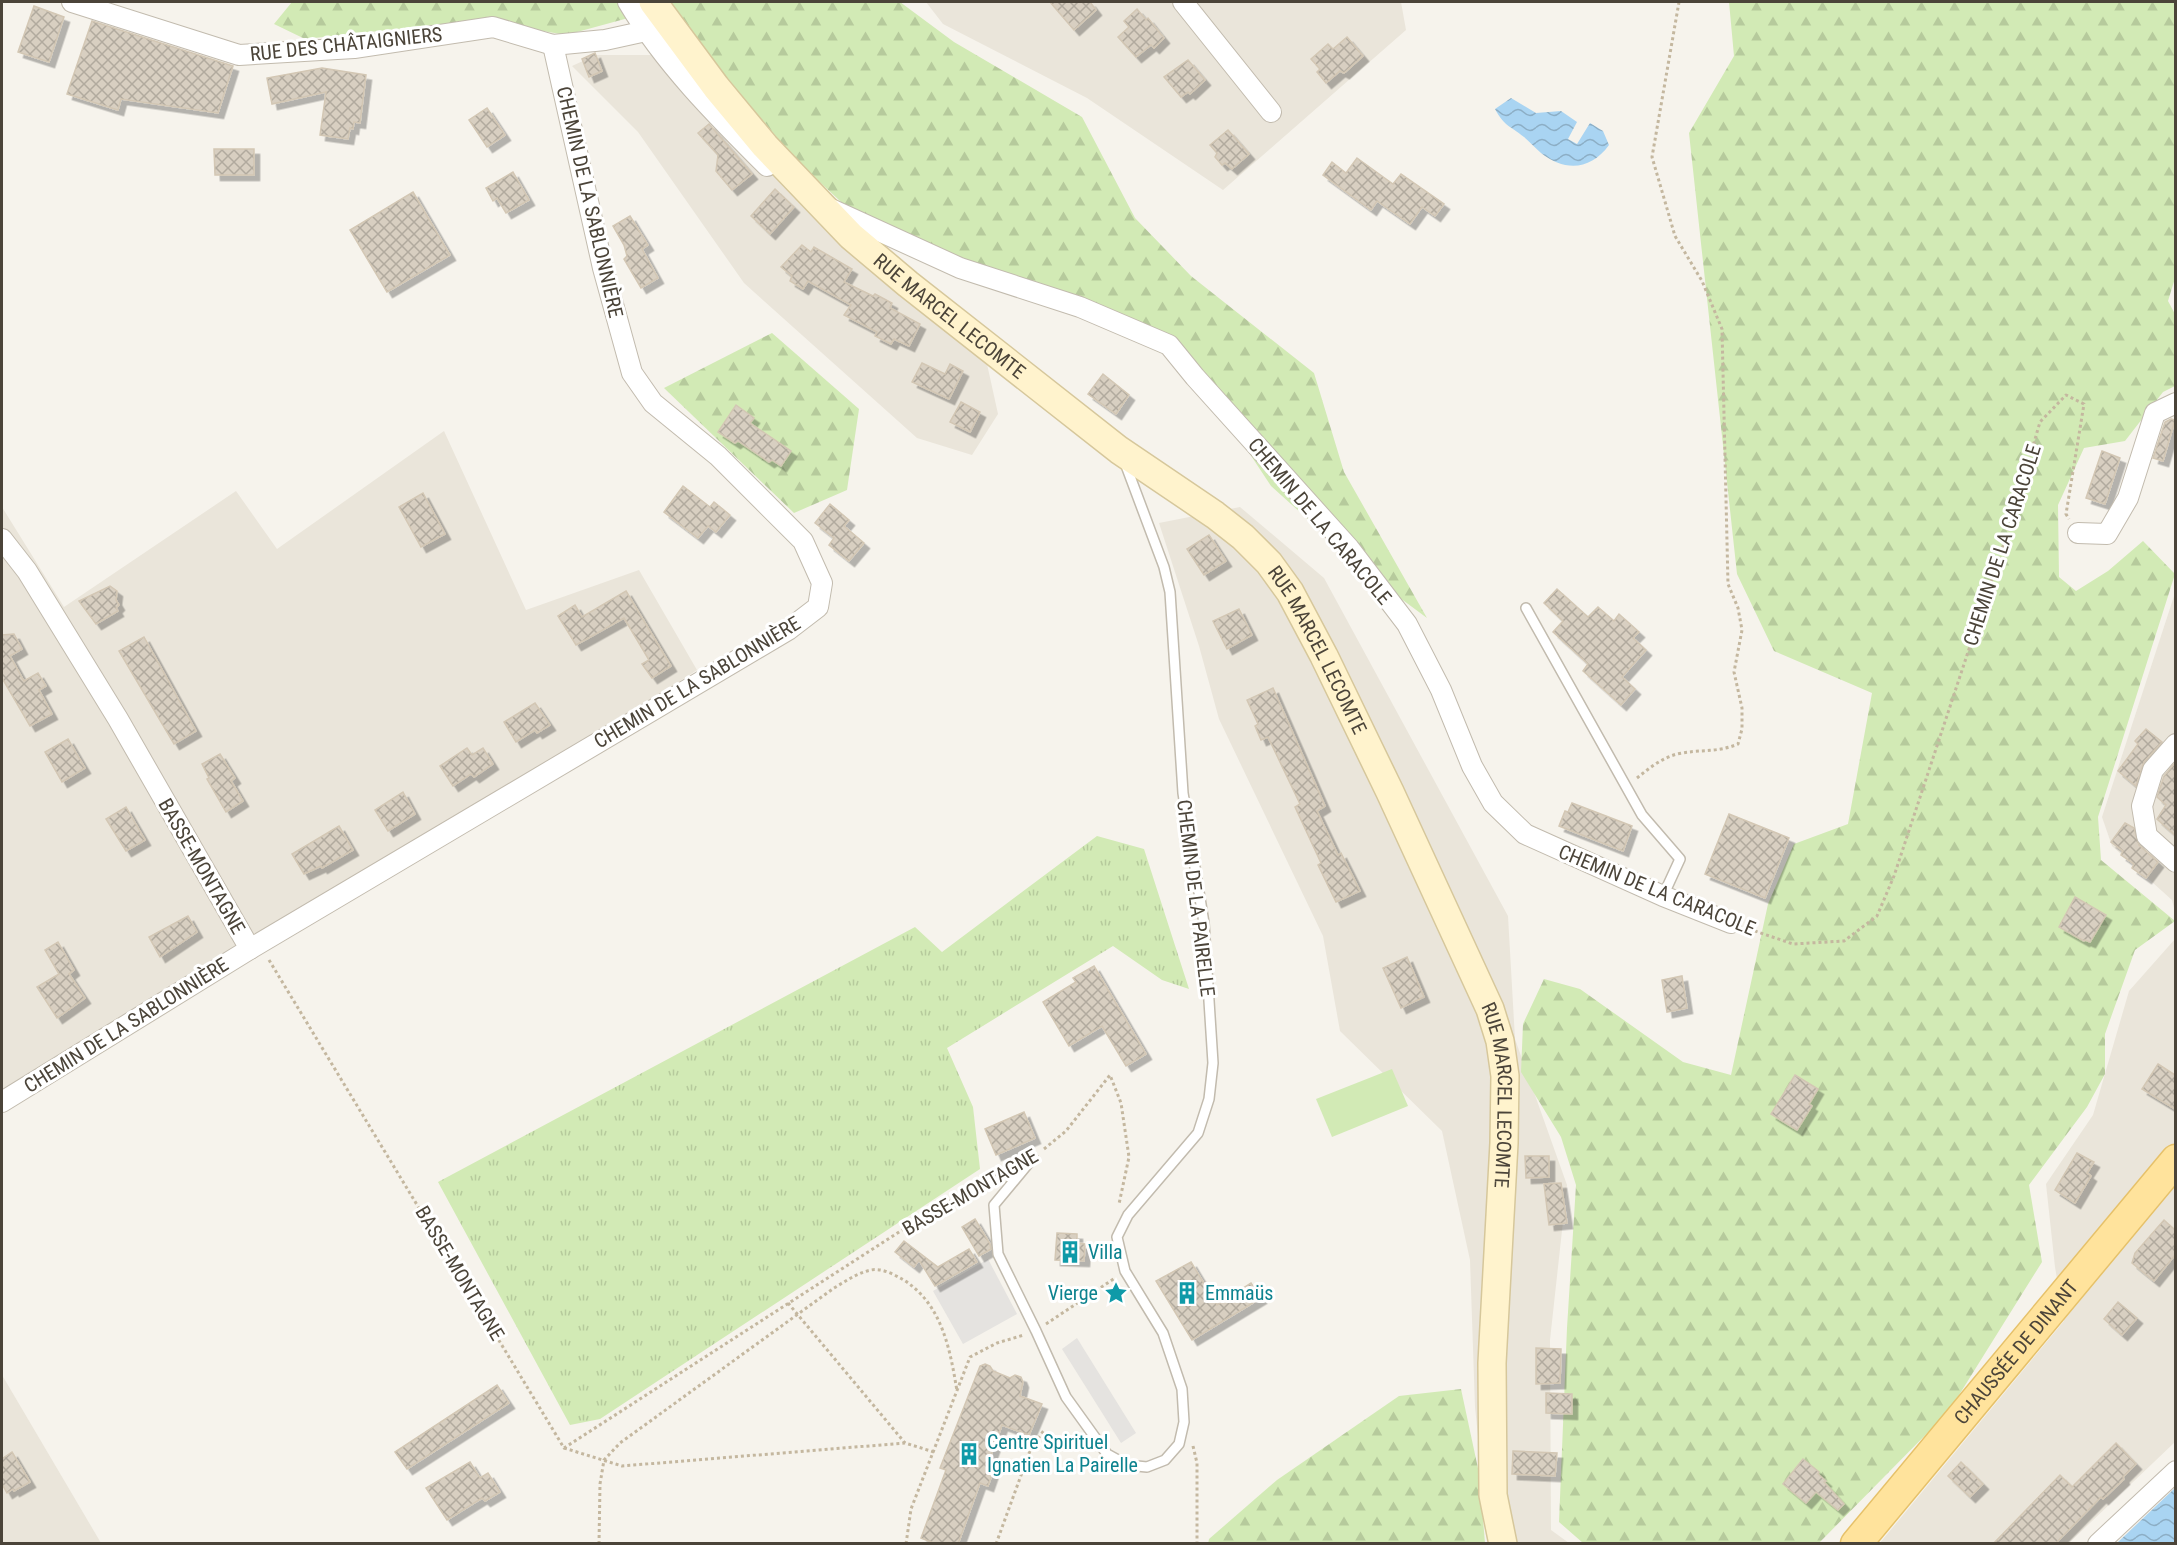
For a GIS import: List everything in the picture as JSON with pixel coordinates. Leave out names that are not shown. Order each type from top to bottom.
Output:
[{"type":"main road","name":"CHAUSSÉE DE DINANT","points":[[1856,1544],[2175,1160]]},
{"type":"street","name":"RUE DES CHÂTAIGNIERS","points":[[72,2],[239,55],[354,48],[492,27],[553,45]]},
{"type":"street","name":"CHEMIN DE LA CARACOLE","points":[[628,2],[646,32],[701,100],[777,176],[819,204],[960,268],[1080,307],[1169,345],[1349,548],[1407,624],[1441,690],[1473,766],[1493,803],[1525,834],[1663,896],[1731,923]]},
{"type":"street","name":"RUE MARCEL LECOMTE","points":[[653,2],[723,96],[765,146],[851,236],[908,284],[1119,450],[1185,493],[1243,537],[1269,563],[1290,592],[1380,771],[1490,1009],[1500,1041],[1504,1076],[1504,1143],[1492,1363],[1493,1496],[1503,1544]]},
{"type":"street","points":[[1183,2],[1271,112]]},
{"type":"street","points":[[553,45],[605,40],[646,32]]},
{"type":"street","name":"CHEMIN DE LA SABLONNIÈRE","points":[[2,1102],[250,949],[788,630],[818,607],[822,583],[803,542],[718,456],[653,403],[632,373],[603,268],[553,45]]},
{"type":"street","points":[[2078,533],[2107,534],[2128,498],[2155,413],[2175,403]]},
{"type":"street","name":"BASSE-MONTAGNE","points":[[2,539],[27,571],[118,719],[250,949]]},
{"type":"street","points":[[2175,744],[2153,770],[2142,806],[2147,836],[2175,862]]},
{"type":"street","points":[[2098,1544],[2175,1471]]},
{"type":"lane","name":"CHEMIN DE LA PAIRELLE","points":[[1117,1237],[1128,1215],[1198,1133],[1209,1098],[1213,1063],[1204,923],[1183,793],[1170,592],[1164,567],[1119,450]]},
{"type":"lane","points":[[1526,608],[1642,815],[1680,859],[1663,896]]},
{"type":"lane","points":[[1034,1158],[994,1205],[998,1254],[1066,1397],[1107,1455],[1127,1465],[1147,1467],[1165,1460],[1179,1444],[1184,1422],[1182,1389],[1163,1333],[1125,1271],[1117,1237]]},
{"type":"path","points":[[1627,787],[1655,763],[1678,754],[1724,750],[1738,744],[1742,729],[1742,708],[1734,672],[1742,630],[1738,608],[1728,584],[1722,329],[1701,281],[1675,236],[1652,157],[1680,2]]},
{"type":"path","name":"CHEMIN DE LA CARACOLE","points":[[1731,923],[1792,944],[1844,941],[1876,916],[1894,876],[2011,522],[2040,422],[2066,395],[2084,404],[2066,514],[2078,533]]},
{"type":"path","name":"BASSE-MONTAGNE","points":[[250,949],[265,954],[275,968],[564,1448],[958,1194],[1034,1158],[1066,1131],[1110,1075],[1121,1103],[1129,1157],[1119,1203],[1117,1237]]},
{"type":"path","points":[[599,1544],[600,1484],[604,1460],[620,1443],[855,1275],[873,1269],[891,1272],[908,1282],[925,1298],[935,1313],[946,1340],[957,1391]]},
{"type":"path","points":[[906,1544],[911,1509],[970,1357],[997,1342],[1036,1331],[1125,1271]]},
{"type":"path","points":[[788,1303],[905,1443]]},
{"type":"path","points":[[1184,1422],[1195,1450],[1197,1463],[1197,1544]]},
{"type":"path","points":[[996,1544],[1031,1448],[1045,1429]]},
{"type":"path","points":[[564,1448],[622,1466],[905,1443],[934,1452]]},
{"type":"shaded area","points":[[926,2],[1401,2],[1406,30],[1223,190],[1087,98],[943,24]]},
{"type":"shaded area","points":[[596,55],[677,55],[813,190],[978,323],[998,414],[972,455],[917,438],[744,283],[638,132],[572,66]]},
{"type":"shaded area","points":[[444,431],[526,610],[639,570],[697,670],[260,955],[2,1094],[2,507],[64,607],[236,491],[277,549]]},
{"type":"shaded area","points":[[1240,507],[1324,578],[1508,916],[1515,1039],[1567,1185],[1550,1340],[1551,1530],[1569,1543],[1492,1543],[1487,1523],[1475,1407],[1470,1260],[1442,1131],[1340,1031],[1323,936],[1219,719],[1199,646],[1159,523]]},
{"type":"shaded area","points":[[2175,593],[2175,912],[2172,900],[2112,846],[2102,817]]},
{"type":"shaded area","points":[[2175,939],[2175,1442],[2069,1543],[1879,1544],[2064,1321],[2055,1267],[2046,1184],[2093,1115],[2129,991]]},
{"type":"shaded area","points":[[988,1259],[1017,1314],[963,1344],[933,1291]]},
{"type":"shaded area","points":[[1077,1338],[1136,1433],[1121,1443],[1062,1349]]},
{"type":"shaded area","points":[[2,1375],[101,1543],[2,1543]]},
{"type":"green space","points":[[292,2],[624,2],[632,17],[566,35],[480,20],[305,39],[274,24]]},
{"type":"green space","points":[[664,2],[900,2],[954,42],[1082,117],[1135,218],[1191,276],[1314,373],[1344,472],[1427,618],[1373,578],[1271,486],[1234,430],[1172,358],[854,214],[794,158]]},
{"type":"green space","points":[[1729,2],[2175,2],[2176,275],[2168,301],[2175,314],[2175,386],[2163,392],[2125,441],[2084,448],[2058,505],[2059,577],[2076,591],[2108,571],[2143,541],[2175,574],[2098,817],[2101,860],[2175,921],[2135,950],[2105,1034],[2105,1074],[2087,1107],[2029,1185],[2042,1262],[1949,1411],[1819,1543],[1583,1543],[1559,1522],[1576,1185],[1561,1137],[1521,1072],[1523,1024],[1544,979],[1580,989],[1683,1062],[1731,1075],[1768,904],[1794,844],[1848,824],[1872,693],[1774,651],[1737,574],[1689,133],[1734,56]]},
{"type":"green space","points":[[772,333],[859,409],[847,490],[794,513],[664,388]]},
{"type":"green space","points":[[1097,836],[1144,849],[1189,989],[1162,980],[1113,946],[947,1048],[973,1107],[980,1169],[600,1419],[570,1425],[438,1182],[915,927],[942,952]]},
{"type":"green space","points":[[1392,1069],[1408,1106],[1332,1137],[1316,1099]]},
{"type":"green space","points":[[1461,1389],[1479,1473],[1485,1543],[1208,1544],[1209,1539],[1277,1480],[1399,1396]]},
{"type":"water","points":[[1511,98],[1536,113],[1561,111],[1577,122],[1568,139],[1577,144],[1590,123],[1603,131],[1609,145],[1586,164],[1568,165],[1550,159],[1508,125],[1495,109]]},
{"type":"water","points":[[2175,1488],[2175,1543],[2117,1543]]},
{"type":"building","points":[[1050,2],[1090,2],[1096,10],[1074,30]]},
{"type":"building","points":[[34,6],[64,17],[49,62],[18,52]]},
{"type":"building","points":[[1137,9],[1146,20],[1148,18],[1164,38],[1154,48],[1151,45],[1136,57],[1118,37],[1129,27],[1124,21]]},
{"type":"building","points":[[92,21],[233,66],[218,113],[121,99],[118,110],[67,94]]},
{"type":"building","points":[[1347,37],[1363,56],[1344,73],[1340,71],[1326,83],[1317,72],[1320,69],[1311,59],[1328,44],[1333,49]]},
{"type":"building","points":[[595,53],[602,71],[589,77],[582,59]]},
{"type":"building","points":[[1188,60],[1205,80],[1190,94],[1188,92],[1181,97],[1164,77]]},
{"type":"building","points":[[322,68],[366,75],[360,123],[354,122],[348,139],[320,135],[326,92],[272,104],[267,78]]},
{"type":"building","points":[[487,108],[505,135],[487,147],[469,120]]},
{"type":"building","points":[[709,124],[752,174],[732,190],[716,171],[718,155],[698,133]]},
{"type":"building","points":[[1228,130],[1249,154],[1232,169],[1225,163],[1222,165],[1215,157],[1217,153],[1210,145]]},
{"type":"building","points":[[214,149],[254,149],[254,175],[215,175]]},
{"type":"building","points":[[1357,158],[1393,184],[1401,174],[1444,204],[1435,216],[1422,207],[1410,224],[1377,201],[1371,210],[1323,175],[1332,162],[1346,173]]},
{"type":"building","points":[[513,172],[529,200],[506,213],[497,198],[493,201],[486,188]]},
{"type":"building","points":[[775,189],[794,207],[770,234],[751,216]]},
{"type":"building","points":[[413,192],[450,255],[387,292],[350,230]]},
{"type":"building","points":[[630,216],[648,245],[642,249],[658,278],[641,288],[624,259],[627,256],[624,245],[613,226]]},
{"type":"building","points":[[802,245],[811,252],[814,247],[852,269],[844,282],[892,303],[890,308],[920,324],[909,346],[894,339],[891,344],[875,336],[877,332],[844,315],[851,305],[808,281],[803,289],[790,281],[792,276],[781,267]]},
{"type":"building","points":[[922,363],[945,374],[950,364],[963,371],[949,399],[912,382]]},
{"type":"building","points":[[1103,374],[1129,395],[1116,414],[1088,394]]},
{"type":"building","points":[[961,402],[980,412],[970,432],[950,422]]},
{"type":"building","points":[[736,405],[754,418],[750,423],[791,451],[781,466],[772,460],[769,462],[738,441],[735,443],[718,432]]},
{"type":"building","points":[[2175,420],[2163,461],[2153,458],[2165,422]]},
{"type":"building","points":[[2102,451],[2120,458],[2105,504],[2086,498]]},
{"type":"building","points":[[683,486],[710,507],[714,502],[730,515],[716,532],[708,526],[698,538],[664,512]]},
{"type":"building","points":[[423,493],[445,534],[421,547],[399,507]]},
{"type":"building","points":[[830,504],[849,520],[844,526],[864,543],[849,561],[829,545],[834,538],[815,523]]},
{"type":"building","points":[[1209,535],[1226,561],[1204,575],[1187,549]]},
{"type":"building","points":[[110,586],[117,591],[116,600],[119,605],[116,608],[118,611],[96,624],[79,601]]},
{"type":"building","points":[[1557,589],[1588,617],[1598,607],[1614,621],[1619,614],[1639,632],[1633,638],[1646,650],[1622,677],[1635,689],[1621,705],[1583,671],[1588,664],[1553,632],[1563,621],[1544,603]]},
{"type":"building","points":[[626,591],[671,666],[652,678],[642,664],[649,660],[624,618],[576,645],[558,616],[575,605],[582,617]]},
{"type":"building","points":[[1239,609],[1252,635],[1227,649],[1213,621]]},
{"type":"building","points":[[14,634],[22,649],[10,656],[24,681],[38,673],[46,686],[39,690],[52,714],[30,726],[2,678],[2,635]]},
{"type":"building","points":[[144,637],[196,731],[174,744],[119,651]]},
{"type":"building","points":[[1273,688],[1325,806],[1317,811],[1338,855],[1341,853],[1360,891],[1336,902],[1318,865],[1321,863],[1295,807],[1300,804],[1268,737],[1261,740],[1255,726],[1258,724],[1247,700]]},
{"type":"building","points":[[535,703],[550,725],[537,733],[535,730],[516,742],[504,722]]},
{"type":"building","points":[[2146,729],[2162,742],[2144,762],[2136,786],[2118,771],[2138,744],[2135,741]]},
{"type":"building","points":[[68,739],[85,768],[62,782],[45,752]]},
{"type":"building","points":[[467,748],[472,755],[483,748],[493,764],[474,777],[471,774],[453,786],[440,766]]},
{"type":"building","points":[[220,754],[235,778],[231,781],[243,801],[226,812],[207,779],[209,778],[202,764]]},
{"type":"building","points":[[2175,763],[2175,835],[2157,819],[2166,805],[2157,797],[2164,776]]},
{"type":"building","points":[[403,792],[415,814],[388,831],[375,810]]},
{"type":"building","points":[[1572,803],[1632,826],[1623,851],[1559,826],[1565,811],[1568,812]]},
{"type":"building","points":[[126,807],[145,840],[126,851],[106,819]]},
{"type":"building","points":[[1729,814],[1789,838],[1765,898],[1705,874]]},
{"type":"building","points":[[2125,823],[2134,828],[2139,845],[2158,862],[2146,878],[2132,868],[2134,864],[2121,855],[2123,851],[2111,842]]},
{"type":"building","points":[[339,826],[353,850],[322,868],[321,866],[304,874],[292,854]]},
{"type":"building","points":[[2075,897],[2106,915],[2090,942],[2059,927]]},
{"type":"building","points":[[188,916],[197,932],[160,957],[149,937]]},
{"type":"building","points":[[58,942],[74,970],[69,974],[85,998],[57,1018],[37,987],[59,974],[45,950]]},
{"type":"building","points":[[1407,957],[1424,997],[1401,1008],[1383,968]]},
{"type":"building","points":[[1094,966],[1146,1054],[1126,1066],[1102,1026],[1069,1046],[1043,1002],[1076,982],[1073,978]]},
{"type":"building","points":[[1682,976],[1687,1008],[1667,1012],[1662,980]]},
{"type":"building","points":[[2158,1064],[2175,1075],[2175,1109],[2142,1089]]},
{"type":"building","points":[[1795,1075],[1818,1089],[1809,1104],[1812,1106],[1797,1130],[1771,1114]]},
{"type":"building","points":[[1024,1112],[1035,1138],[996,1155],[985,1129]]},
{"type":"building","points":[[2077,1153],[2094,1162],[2087,1173],[2091,1176],[2075,1203],[2055,1190]]},
{"type":"building","points":[[1525,1156],[1549,1156],[1549,1177],[1526,1178]]},
{"type":"building","points":[[1561,1183],[1567,1223],[1549,1225],[1544,1184]]},
{"type":"building","points":[[975,1219],[991,1249],[979,1256],[962,1227]]},
{"type":"building","points":[[2164,1220],[2175,1230],[2175,1255],[2154,1281],[2132,1263],[2135,1253]]},
{"type":"building","name":"Villa","points":[[1057,1233],[1077,1234],[1077,1243],[1085,1244],[1084,1261],[1055,1260]]},
{"type":"building","points":[[904,1241],[938,1267],[969,1249],[977,1262],[935,1286],[919,1260],[914,1267],[895,1252]]},
{"type":"building","name":"Emmaüs","points":[[1191,1262],[1217,1305],[1251,1283],[1261,1298],[1192,1340],[1156,1281]]},
{"type":"building","points":[[2118,1302],[2137,1318],[2122,1335],[2104,1319]]},
{"type":"building","points":[[1536,1348],[1561,1349],[1560,1383],[1536,1384]]},
{"type":"building","name":"Centre Spirituel Ignatien La Pairelle","points":[[985,1364],[993,1371],[1010,1378],[1015,1375],[1021,1377],[1023,1382],[1020,1396],[1042,1404],[1029,1435],[1002,1425],[989,1461],[996,1463],[988,1486],[980,1483],[958,1544],[936,1544],[921,1538],[946,1470],[940,1468],[980,1366]]},
{"type":"building","points":[[497,1385],[509,1403],[407,1469],[395,1452]]},
{"type":"building","points":[[1546,1393],[1572,1394],[1572,1414],[1546,1413]]},
{"type":"building","points":[[2116,1443],[2136,1464],[2123,1477],[2124,1479],[2103,1499],[2101,1497],[2055,1544],[1993,1544],[2060,1475],[2072,1487]]},
{"type":"building","points":[[1513,1451],[1557,1453],[1555,1476],[1512,1474]]},
{"type":"building","points":[[12,1452],[30,1482],[7,1493],[2,1484],[2,1459]]},
{"type":"building","points":[[1803,1459],[1819,1472],[1818,1474],[1826,1481],[1824,1482],[1844,1504],[1838,1510],[1816,1492],[1806,1503],[1783,1484]]},
{"type":"building","points":[[470,1462],[480,1478],[488,1473],[500,1492],[485,1501],[482,1498],[447,1520],[426,1488]]},
{"type":"building","points":[[1961,1462],[1983,1484],[1970,1497],[1948,1476]]},
{"type":"place","name":"Villa","points":[[1070,1252]]},
{"type":"place","name":"Vierge","points":[[1116,1293]]},
{"type":"place","name":"Emmaüs","points":[[1187,1293]]},
{"type":"place","name":"Centre Spirituel Ignatien La Pairelle","points":[[969,1454]]}]
